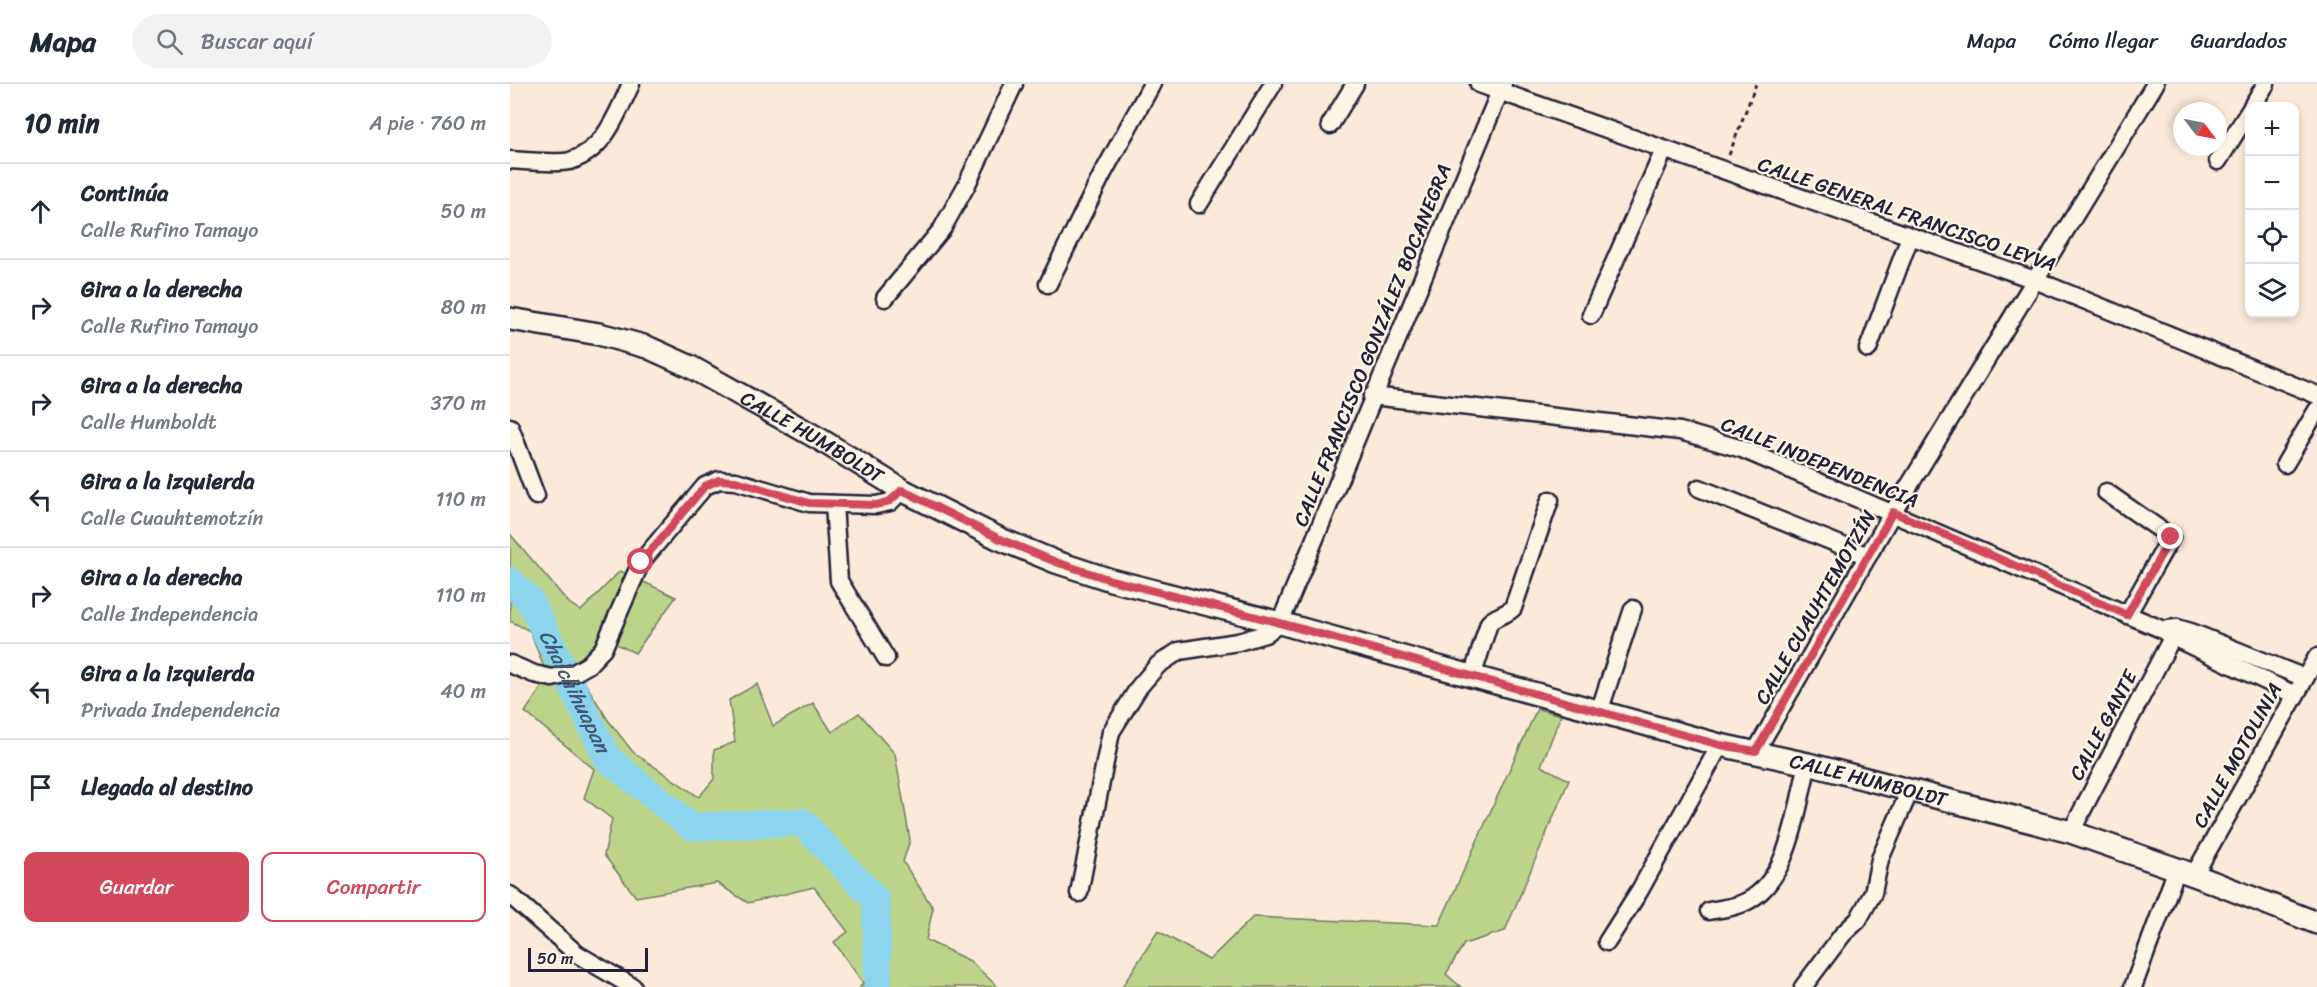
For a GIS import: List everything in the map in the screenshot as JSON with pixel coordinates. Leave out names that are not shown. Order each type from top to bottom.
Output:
[{"type":"main road","name":"CALLE HUMBOLDT","points":[[510,319],[599,334],[647,347],[690,366],[821,440],[902,490],[1000,539],[1056,562],[1111,580],[1280,623],[1720,745],[1756,751],[2071,832],[2186,872],[2317,923]]},
{"type":"street","points":[[510,160],[569,161],[594,150],[611,127],[631,84]]},
{"type":"street","points":[[1048,284],[1101,175],[1152,84]]},
{"type":"street","points":[[1199,204],[1273,84]]},
{"type":"street","points":[[1330,125],[1355,84]]},
{"type":"street","name":"CALLE GENERAL FRANCISCO LEYVA","points":[[1479,84],[1501,88],[1722,171],[2035,280],[2317,395]]},
{"type":"street","name":"CALLE CUAUHTEMOTZÍN","points":[[1756,751],[1893,512],[2155,84]]},
{"type":"street","points":[[2255,102],[2266,84]]},
{"type":"street","points":[[885,298],[942,229],[966,186],[1010,85]]},
{"type":"street","name":"CALLE FRANCISCO GONZÁLEZ BOCANEGRA","points":[[1280,623],[1501,88]]},
{"type":"street","points":[[2218,161],[2245,118]]},
{"type":"street","points":[[1591,315],[1664,150]]},
{"type":"street","points":[[1868,349],[1910,237]]},
{"type":"street","name":"CALLE INDEPENDENCIA","points":[[1372,396],[1680,432],[1742,449],[1893,512],[2127,615],[2305,678]]},
{"type":"street","points":[[2285,464],[2317,410]]},
{"type":"street","points":[[510,427],[536,496]]},
{"type":"street","points":[[510,664],[534,674],[552,678],[574,673],[588,665],[603,649],[641,562],[705,486],[719,480],[736,481],[809,503],[876,505],[890,501],[902,490]]},
{"type":"street","points":[[1699,488],[1868,556]]},
{"type":"street","points":[[2106,492],[2171,537],[2127,615]]},
{"type":"street","points":[[1472,677],[1489,623],[1494,617],[1508,613],[1513,608],[1550,500]]},
{"type":"street","points":[[834,504],[839,581],[886,658]]},
{"type":"street","points":[[1599,712],[1633,609]]},
{"type":"street","points":[[1079,893],[1111,732],[1138,687],[1158,665],[1179,651],[1239,642],[1264,634],[1280,623]]},
{"type":"street","name":"CALLE INDEPENDENCIA","points":[[2170,631],[2295,694]]},
{"type":"street","name":"CALLE GANTE","points":[[2071,832],[2170,631]]},
{"type":"street","name":"CALLE MOTOLINIA","points":[[2133,987],[2186,872],[2317,657]]},
{"type":"street","points":[[1606,942],[1640,890],[1720,745]]},
{"type":"street","points":[[1709,911],[1741,904],[1765,888],[1784,859],[1808,764]]},
{"type":"street","points":[[1803,987],[1844,934],[1858,920],[1873,893],[1880,859],[1910,790]]},
{"type":"street","points":[[510,895],[577,954],[633,987]]},
{"type":"path","points":[[1722,171],[1756,84]]},
{"type":"green space","points":[[510,534],[569,603],[581,611],[620,571],[676,597],[635,653],[610,641],[582,678],[608,720],[633,752],[699,797],[714,779],[714,750],[735,742],[729,700],[757,684],[773,726],[813,703],[832,732],[859,713],[895,754],[910,840],[903,862],[933,908],[926,940],[970,961],[998,987],[860,987],[863,983],[834,942],[848,932],[814,887],[748,903],[717,883],[636,897],[604,855],[612,819],[584,798],[594,769],[525,712],[548,678],[530,631],[510,621]]},
{"type":"green space","points":[[1537,709],[1561,715],[1541,766],[1569,780],[1505,931],[1464,944],[1446,974],[1461,987],[1122,987],[1158,931],[1209,960],[1253,917],[1439,925]]},
{"type":"waterway","name":"Chalchihuapan","points":[[510,581],[530,601],[608,759],[692,827],[802,822],[876,900],[878,987]]},
{"type":"route","points":[[641,562],[705,486],[719,480],[736,481],[809,503],[876,505],[890,501],[902,490],[1000,539],[1056,562],[1111,580],[1280,623],[1720,745],[1756,751],[1893,512],[2127,615],[2171,537]]}]
